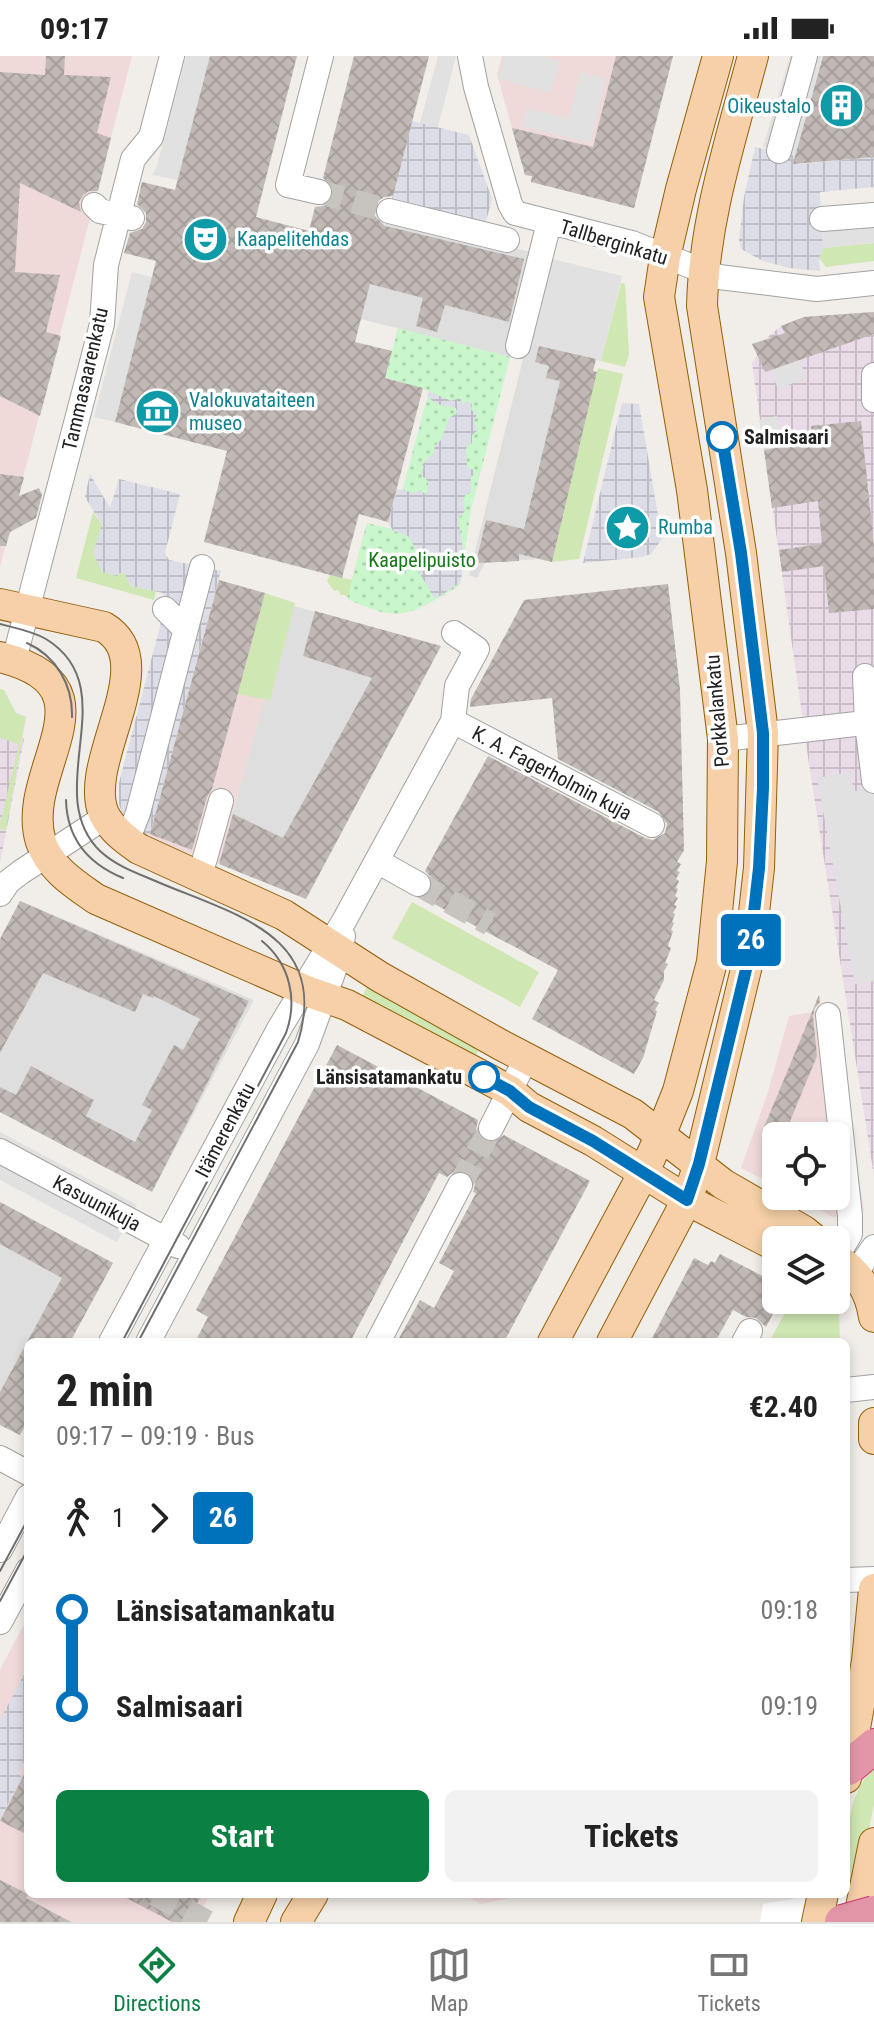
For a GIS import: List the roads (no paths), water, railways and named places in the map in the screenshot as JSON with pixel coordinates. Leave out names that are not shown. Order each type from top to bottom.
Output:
[{"type":"highway","points":[[850,1770],[874,1746]]},
{"type":"highway","points":[[842,1922],[874,1913]]},
{"type":"main road","name":"Porkkalankatu","points":[[555,1338],[660,1136],[682,1078],[712,962],[722,861],[723,739],[692,490],[659,297],[665,257],[718,56]]},
{"type":"main road","name":"Porkkalankatu","points":[[614,1338],[687,1200],[699,1164],[749,957],[759,868],[763,733],[739,537],[705,333],[703,272],[710,220],[753,56]]},
{"type":"main road","points":[[14,606],[104,627],[117,637],[126,655],[126,676],[100,782],[100,801],[118,824],[123,838],[139,849],[338,939],[380,977],[526,1059],[633,1114],[735,1191],[795,1226]]},
{"type":"main road","points":[[7,658],[44,674],[55,689],[60,706],[59,727],[41,795],[38,830],[47,855],[73,883],[96,899],[347,1005],[510,1091],[529,1107],[687,1200],[762,1239]]},
{"type":"main road","points":[[850,1271],[867,1292],[874,1317]]},
{"type":"main road","points":[[874,1423],[874,1439]]},
{"type":"main road","points":[[850,1756],[867,1661],[874,1589]]},
{"type":"main road","points":[[858,1922],[874,1843]]},
{"type":"main road","points":[[249,1922],[260,1898]]},
{"type":"main road","points":[[296,1922],[311,1898]]},
{"type":"main road","points":[[817,1922],[822,1898]]},
{"type":"street","name":"Tammasaarenkatu","points":[[7,658],[14,606],[102,324],[106,265],[126,216],[133,159],[151,137],[172,56]]},
{"type":"street","points":[[319,192],[288,185],[321,56]]},
{"type":"street","points":[[389,211],[505,247],[515,213],[476,87],[470,56]]},
{"type":"street","points":[[779,151],[805,56]]},
{"type":"street","points":[[94,205],[100,211],[126,216]]},
{"type":"street","name":"Tallberginkatu","points":[[515,213],[621,240],[719,277],[817,289],[874,283]]},
{"type":"street","points":[[822,219],[874,215]]},
{"type":"street","points":[[518,346],[549,223]]},
{"type":"street","points":[[874,375],[874,400]]},
{"type":"street","points":[[0,894],[8,882],[47,855],[138,813],[202,567]]},
{"type":"street","points":[[165,609],[185,629]]},
{"type":"street","name":"Itämerenkatu","points":[[113,1338],[166,1239],[313,993],[377,861],[453,721],[457,686],[477,649],[454,633]]},
{"type":"street","points":[[865,676],[874,781]]},
{"type":"street","name":"K. A. Fagerholmin kuja","points":[[453,721],[652,825]]},
{"type":"street","points":[[723,739],[870,723]]},
{"type":"street","points":[[200,876],[221,801]]},
{"type":"street","points":[[377,861],[418,884]]},
{"type":"street","name":"Itämerenkatu","points":[[150,1338],[302,1055],[313,993]]},
{"type":"street","points":[[828,1015],[850,1226]]},
{"type":"street","points":[[491,1128],[526,1059]]},
{"type":"street","name":"Kasuunikuja","points":[[0,1151],[166,1239],[190,1263]]},
{"type":"street","points":[[380,1338],[460,1185]]},
{"type":"street","points":[[850,1259],[874,1247]]},
{"type":"street","points":[[850,1390],[874,1387]]},
{"type":"street","points":[[0,1458],[24,1471]]},
{"type":"street","points":[[0,1550],[24,1505]]},
{"type":"street","points":[[0,1622],[24,1577]]},
{"type":"street","points":[[850,1580],[874,1579]]},
{"type":"tunnel","points":[[319,192],[389,211]]},
{"type":"tunnel","points":[[418,884],[490,924]]},
{"type":"tunnel","points":[[460,1185],[491,1128]]},
{"type":"tunnel","points":[[162,1898],[207,1922]]},
{"type":"tram line","points":[[0,624],[46,639],[69,660],[80,685],[83,712],[77,800],[83,827],[100,851],[125,868],[242,917],[267,933],[287,952],[300,975],[304,1005],[298,1042],[140,1338]]},
{"type":"tram line","points":[[27,643],[46,656],[61,673],[72,705],[72,717]]},
{"type":"tram line","points":[[66,800],[71,827],[82,848],[100,865],[123,878]]},
{"type":"tram line","points":[[124,1338],[286,1033],[291,1008],[289,983],[279,960],[262,941]]},
{"type":"tram line","points":[[0,1571],[24,1526]]},
{"type":"tram line","points":[[0,1601],[24,1556]]},
{"type":"place","name":"Oikeustalo","points":[[842,106]]},
{"type":"place","name":"Kaapelitehdas","points":[[206,239]]},
{"type":"place","name":"Valokuvataiteen museo","points":[[158,411]]},
{"type":"place","name":"Salmisaari","points":[[722,437]]},
{"type":"place","name":"Rumba","points":[[627,527]]},
{"type":"place","name":"Länsisatamankatu","points":[[484,1077]]},
{"type":"park label","name":"Kaapelipuisto","points":[[422,560]]}]
